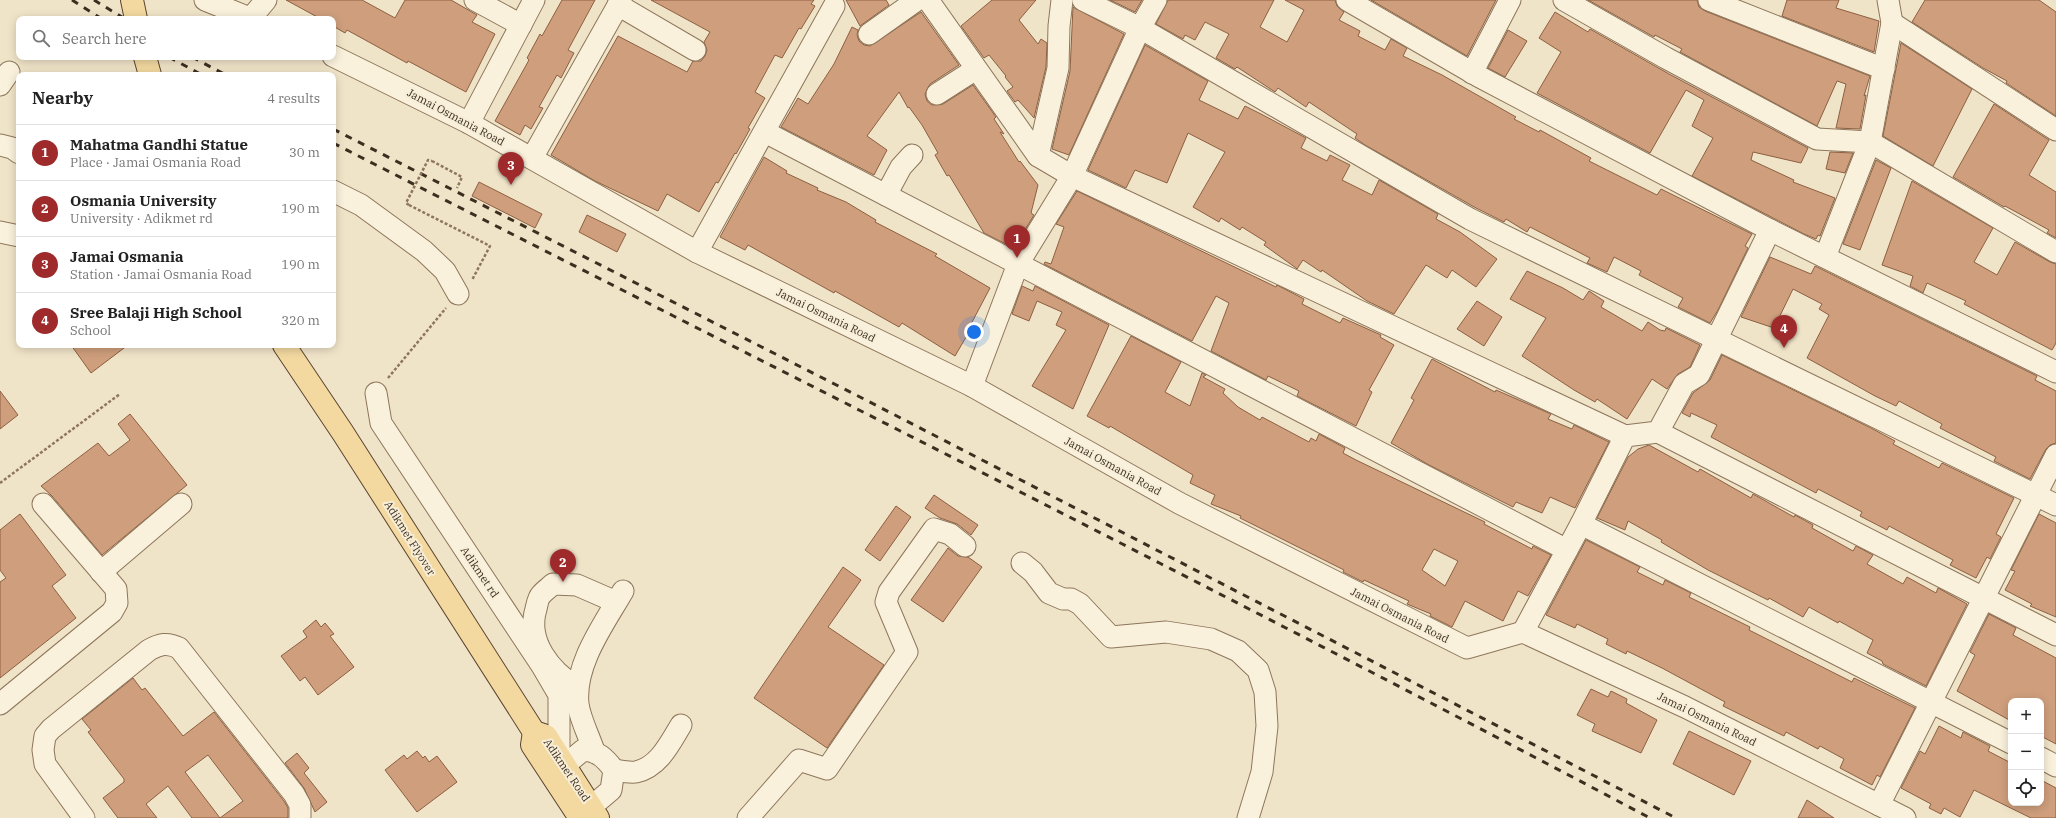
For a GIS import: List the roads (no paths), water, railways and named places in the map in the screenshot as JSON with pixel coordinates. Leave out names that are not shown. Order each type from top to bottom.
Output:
[{"type":"main road","points":[[132,0],[135,16]]},
{"type":"main road","points":[[146,60],[149,72]]},
{"type":"main road","name":"Adikmet Flyover","points":[[286,348],[343,433],[530,726]]},
{"type":"main road","name":"Adikmet Road","points":[[530,726],[546,736],[590,814]]},
{"type":"main road","name":"Adikmet Road","points":[[530,726],[532,745],[590,814]]},
{"type":"street","points":[[205,0],[245,16]]},
{"type":"street","points":[[254,16],[266,0]]},
{"type":"street","points":[[475,0],[521,24]]},
{"type":"street","points":[[469,123],[534,0]]},
{"type":"street","points":[[869,34],[917,0]]},
{"type":"street","points":[[928,0],[1038,156],[1072,176],[1625,436],[1658,432],[2056,635]]},
{"type":"street","points":[[1038,156],[1058,68],[1059,26],[1062,0]]},
{"type":"street","points":[[1084,0],[1140,28],[1470,219],[2056,505]]},
{"type":"street","points":[[972,386],[1018,264],[1072,176],[1140,28],[1156,0]]},
{"type":"street","points":[[1347,0],[1472,73],[1770,230],[2056,372]]},
{"type":"street","points":[[1472,73],[1510,0]]},
{"type":"street","points":[[1564,0],[1666,58],[1817,139],[1870,142],[2056,252]]},
{"type":"street","points":[[1709,0],[1884,69]]},
{"type":"street","points":[[1825,257],[1870,142],[1892,23],[1888,0]]},
{"type":"street","points":[[532,158],[619,2],[695,50]]},
{"type":"street","points":[[697,252],[834,6]]},
{"type":"street","points":[[1892,23],[2056,130]]},
{"type":"street","name":"Jamai Osmania Road","points":[[336,57],[469,123],[697,252],[972,386],[1179,503],[1467,648],[1523,632],[1685,707],[1905,818]]},
{"type":"street","points":[[937,94],[976,68]]},
{"type":"street","points":[[765,132],[1567,550]]},
{"type":"street","points":[[0,145],[12,148],[16,151]]},
{"type":"street","points":[[886,195],[901,167],[912,154]]},
{"type":"street","points":[[336,192],[361,205],[424,251],[445,271],[458,294]]},
{"type":"street","points":[[1658,432],[1684,384],[1700,375],[1770,230]]},
{"type":"street","points":[[0,232],[16,235]]},
{"type":"street","name":"Adikmet rd","points":[[376,393],[381,423],[542,666],[559,695],[562,763]]},
{"type":"street","points":[[1523,632],[1581,524],[1625,436]]},
{"type":"street","points":[[1879,805],[1932,703],[1983,598],[2056,455]]},
{"type":"street","points":[[0,704],[112,612],[117,603],[116,590],[42,504]]},
{"type":"street","points":[[102,572],[181,504]]},
{"type":"street","points":[[1581,524],[2008,741]]},
{"type":"street","points":[[748,818],[799,760],[827,769],[907,652],[886,602],[889,592],[934,529],[950,534],[965,546]]},
{"type":"street","points":[[1022,563],[1033,572],[1048,593],[1063,599],[1071,599],[1080,604],[1112,637],[1166,632],[1211,639],[1238,651],[1258,670],[1265,692],[1267,726],[1262,772],[1248,818]]},
{"type":"street","points":[[577,687],[562,679],[548,662],[534,637],[534,616],[540,596],[553,584],[577,585],[619,596],[583,662],[577,687],[578,706],[594,751]]},
{"type":"street","points":[[84,818],[45,764],[43,750],[45,736],[51,729],[149,650],[160,644],[170,644],[179,648],[294,794],[300,805],[300,818]]},
{"type":"street","points":[[614,770],[635,772],[650,766],[665,750],[681,725]]},
{"type":"street","points":[[562,763],[583,750],[594,751],[606,758],[614,770],[611,790],[590,814]]},
{"type":"street","points":[[2044,760],[2056,766]]},
{"type":"railway","points":[[72,0],[97,16]]},
{"type":"railway","points":[[94,0],[120,16]]},
{"type":"railway","points":[[174,60],[196,72]]},
{"type":"railway","points":[[198,60],[220,72]]},
{"type":"railway","points":[[336,131],[860,397],[1676,818]]},
{"type":"railway","points":[[336,145],[1157,562],[1650,818]]},
{"type":"place","name":"Jamai Osmania","points":[[511,185]]},
{"type":"place","name":"Mahatma Gandhi Statue","points":[[1017,258]]},
{"type":"place","name":"Sree Balaji High School","points":[[1784,348]]},
{"type":"place","name":"Osmania University","points":[[563,582]]}]
